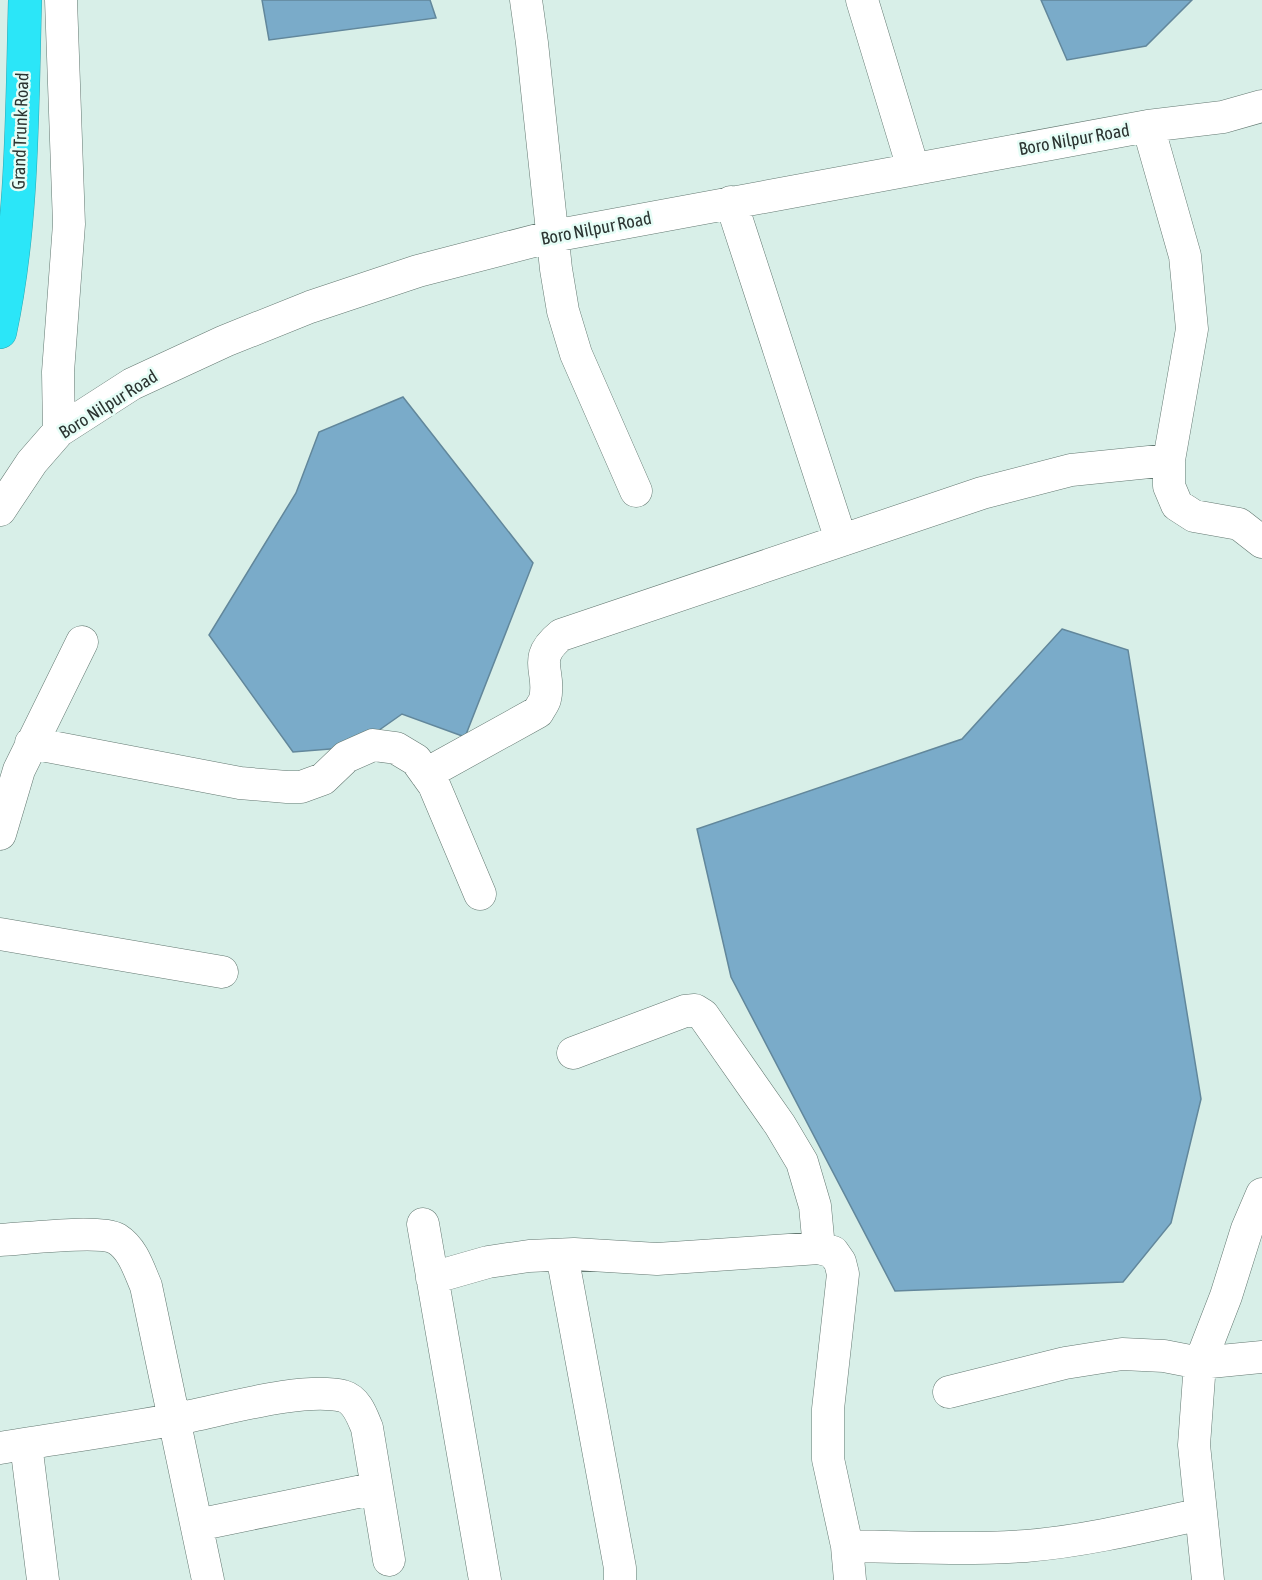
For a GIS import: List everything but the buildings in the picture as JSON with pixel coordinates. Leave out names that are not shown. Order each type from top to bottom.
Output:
[{"type":"highway","name":"Grand Trunk Road","points":[[0,332],[8,295],[19,177],[25,0]]},
{"type":"street","points":[[58,431],[58,372],[69,224],[61,0]]},
{"type":"street","points":[[862,0],[913,168]]},
{"type":"street","points":[[529,1],[556,269],[563,311],[576,354],[636,491]]},
{"type":"street","name":"Boro Nilpur Road","points":[[0,510],[32,462],[58,431],[132,384],[225,340],[310,307],[418,271],[553,236],[1148,126],[1223,117],[1262,106]]},
{"type":"street","points":[[1148,126],[1185,256],[1192,328],[1169,460],[1168,486],[1177,505],[1194,516],[1239,524],[1262,542]]},
{"type":"street","points":[[731,202],[841,540]]},
{"type":"street","points":[[426,774],[538,712],[545,699],[544,656],[549,645],[561,635],[982,493],[1071,470],[1169,460]]},
{"type":"street","points":[[0,834],[19,770],[82,642]]},
{"type":"street","points":[[32,743],[240,783],[287,787],[301,787],[323,779],[346,757],[373,745],[396,748],[416,760],[434,785],[480,894]]},
{"type":"street","points":[[0,934],[222,972]]},
{"type":"street","points":[[573,1053],[685,1011],[695,1011],[703,1016],[780,1125],[802,1162],[815,1206],[819,1248]]},
{"type":"street","points":[[1208,1580],[1194,1445],[1200,1363],[1226,1296],[1246,1229],[1262,1194]]},
{"type":"street","points":[[423,1224],[485,1580]]},
{"type":"street","points":[[0,1240],[86,1234],[116,1239],[134,1257],[146,1286],[208,1580]]},
{"type":"street","points":[[432,1278],[488,1263],[529,1256],[657,1259],[819,1248],[833,1252],[840,1262],[843,1274],[828,1409],[828,1459],[847,1546],[850,1580]]},
{"type":"street","points":[[562,1255],[620,1568],[620,1580]]},
{"type":"street","points":[[950,1392],[1065,1363],[1122,1354],[1164,1356],[1200,1363],[1262,1357]]},
{"type":"street","points":[[43,1580],[13,1446],[321,1392],[346,1397],[359,1408],[367,1428],[389,1560]]},
{"type":"street","points":[[197,1525],[377,1488]]},
{"type":"street","points":[[847,1546],[959,1548],[1026,1546],[1133,1530],[1201,1514]]},
{"type":"water","points":[[262,0],[430,0],[436,18],[269,40]]},
{"type":"water","points":[[1041,0],[1192,0],[1146,46],[1067,60]]},
{"type":"water","points":[[403,397],[533,563],[465,737],[402,714],[355,747],[293,752],[209,635],[296,493],[319,432]]},
{"type":"water","points":[[1062,629],[1128,650],[1201,1099],[1171,1223],[1123,1282],[895,1291],[731,977],[697,829],[962,739]]}]
